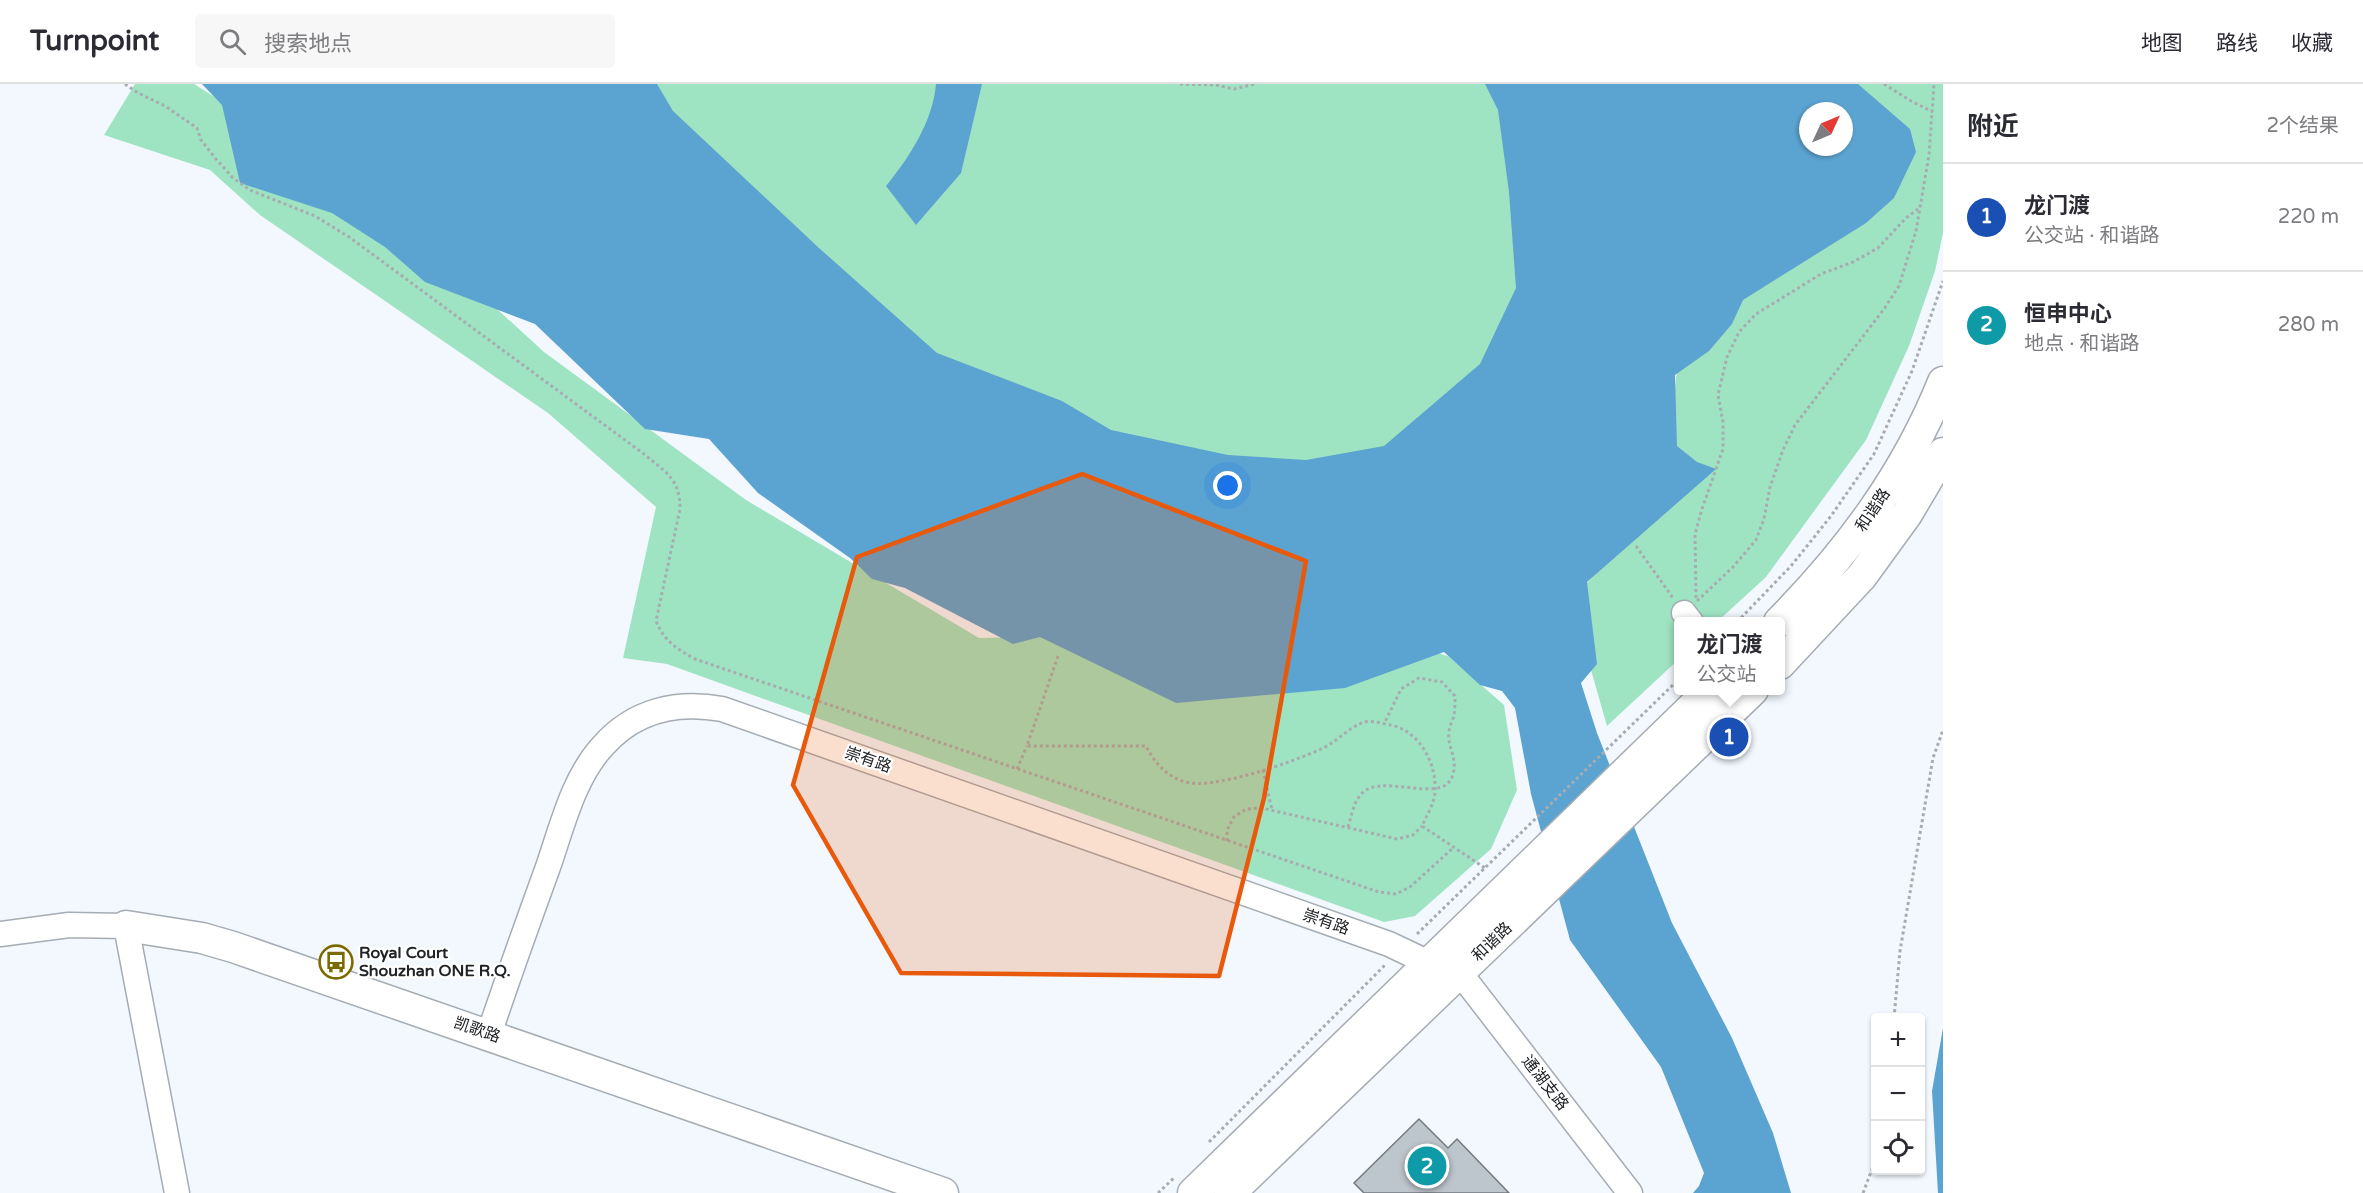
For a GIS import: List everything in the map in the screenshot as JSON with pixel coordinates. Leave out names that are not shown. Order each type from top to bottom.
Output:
[{"type":"main road","name":"和谐路","points":[[1783,617],[1839,559],[1880,500],[1924,426],[1943,382]]},
{"type":"main road","name":"和谐路","points":[[1785,659],[1862,576],[1907,514],[1943,453]]},
{"type":"main road","name":"和谐路","points":[[1184,1185],[1429,963],[1705,695]]},
{"type":"main road","name":"和谐路","points":[[1230,1193],[1632,809],[1748,695]]},
{"type":"main road","name":"凯歌路","points":[[126,926],[192,936],[233,946],[943,1193]]},
{"type":"street","name":"崇有路","points":[[489,1034],[566,815],[588,767],[602,746],[620,730],[658,710],[677,706],[698,705],[722,709],[1401,949],[1429,963]]},
{"type":"street","name":"凯歌路","points":[[0,934],[69,926],[126,926]]},
{"type":"street","points":[[126,926],[177,1193]]},
{"type":"street","name":"通湖支路","points":[[1465,969],[1630,1193]]},
{"type":"path","points":[[125,84],[165,106],[197,128],[201,140],[233,178],[250,190],[315,216],[349,237],[408,278],[672,477],[680,494],[680,508],[656,621],[663,636],[677,649],[695,659],[1379,892],[1396,894],[1410,887],[1453,848]]},
{"type":"path","points":[[1180,84],[1216,85],[1234,90],[1254,84]]},
{"type":"path","points":[[1884,84],[1933,112]]},
{"type":"path","points":[[1690,612],[1756,540],[1764,519],[1770,487],[1795,425],[1899,286],[1920,208],[1929,155],[1934,84]]},
{"type":"path","points":[[1690,612],[1695,534],[1701,509],[1723,449],[1723,422],[1718,394],[1727,357],[1739,332],[1756,314],[1821,274],[1853,262],[1878,248],[1906,218],[1920,208]]},
{"type":"path","points":[[1741,617],[1791,566],[1831,516],[1874,454],[1912,371],[1943,281]]},
{"type":"path","points":[[1635,546],[1690,612]]},
{"type":"path","points":[[1017,769],[1058,656]]},
{"type":"path","points":[[1348,827],[1359,796],[1368,789],[1387,785],[1413,789],[1434,788],[1442,787],[1451,780],[1455,767],[1448,733],[1454,715],[1455,696],[1442,682],[1419,678],[1401,689],[1384,724]]},
{"type":"path","points":[[1209,1143],[1401,949],[1674,684]]},
{"type":"path","points":[[1027,746],[1146,746],[1152,759],[1166,773],[1185,782],[1208,784],[1263,770],[1324,748],[1345,732],[1366,721],[1400,727],[1417,738],[1433,773],[1434,788],[1431,808],[1422,826],[1413,835],[1397,839],[1272,810],[1246,809],[1234,817],[1227,830],[1227,841]]},
{"type":"path","points":[[1894,1013],[1900,951],[1934,758],[1943,730]]},
{"type":"path","points":[[1263,770],[1272,810]]},
{"type":"path","points":[[1422,826],[1485,868]]},
{"type":"path","points":[[1863,1193],[1871,1170]]},
{"type":"path","points":[[1158,1193],[1184,1185]]},
{"type":"highlighted area","points":[[1082,474],[1306,561],[1264,798],[1219,976],[901,973],[793,785],[857,557]]},
{"type":"green space","points":[[135,84],[194,84],[379,201],[544,352],[746,500],[979,638],[1040,637],[1419,648],[1448,656],[1504,705],[1517,790],[1491,849],[1415,916],[1384,922],[667,664],[623,658],[656,507],[548,413],[260,215],[210,170],[104,135]]},
{"type":"green space","points":[[598,84],[1522,84],[1563,258],[1424,462],[1116,479],[797,296]]},
{"type":"green space","points":[[1845,84],[1943,84],[1943,233],[1935,271],[1909,346],[1866,440],[1766,577],[1722,617],[1674,617],[1674,664],[1607,726],[1571,600],[1662,503],[1678,361],[1737,290],[1886,183]]},
{"type":"water","points":[[202,84],[657,84],[673,111],[819,248],[937,353],[1062,401],[1111,430],[1228,455],[1306,460],[1384,446],[1480,364],[1516,288],[1509,192],[1498,110],[1485,84],[1858,84],[1910,129],[1916,152],[1894,198],[1866,223],[1743,300],[1732,324],[1709,351],[1675,375],[1677,446],[1697,462],[1716,469],[1587,582],[1597,664],[1581,683],[1597,733],[1672,923],[1732,1038],[1773,1133],[1791,1193],[1693,1193],[1699,1186],[1704,1173],[1661,1067],[1570,940],[1531,794],[1515,708],[1502,691],[1480,685],[1444,652],[1345,688],[1176,703],[1040,637],[1013,644],[905,588],[872,579],[850,558],[758,493],[709,439],[645,429],[535,324],[425,282],[385,247],[332,213],[240,183],[222,105]]},
{"type":"water","points":[[936,84],[982,84],[961,173],[916,225],[886,186],[903,163],[925,125]]},
{"type":"water","points":[[1943,1028],[1943,1193],[1938,1193],[1932,1091]]},
{"type":"building","points":[[1419,1119],[1448,1148],[1457,1139],[1509,1193],[1364,1193],[1354,1183]]},
{"type":"building","points":[[1419,1119],[1448,1148],[1457,1139],[1509,1193],[1364,1193],[1354,1183]]},
{"type":"place","name":"龙门渡","points":[[1729,737]]},
{"type":"place","name":"Royal Court Shouzhan ONE R.Q.","points":[[336,962]]},
{"type":"place","name":"恒申中心","points":[[1427,1166]]}]
